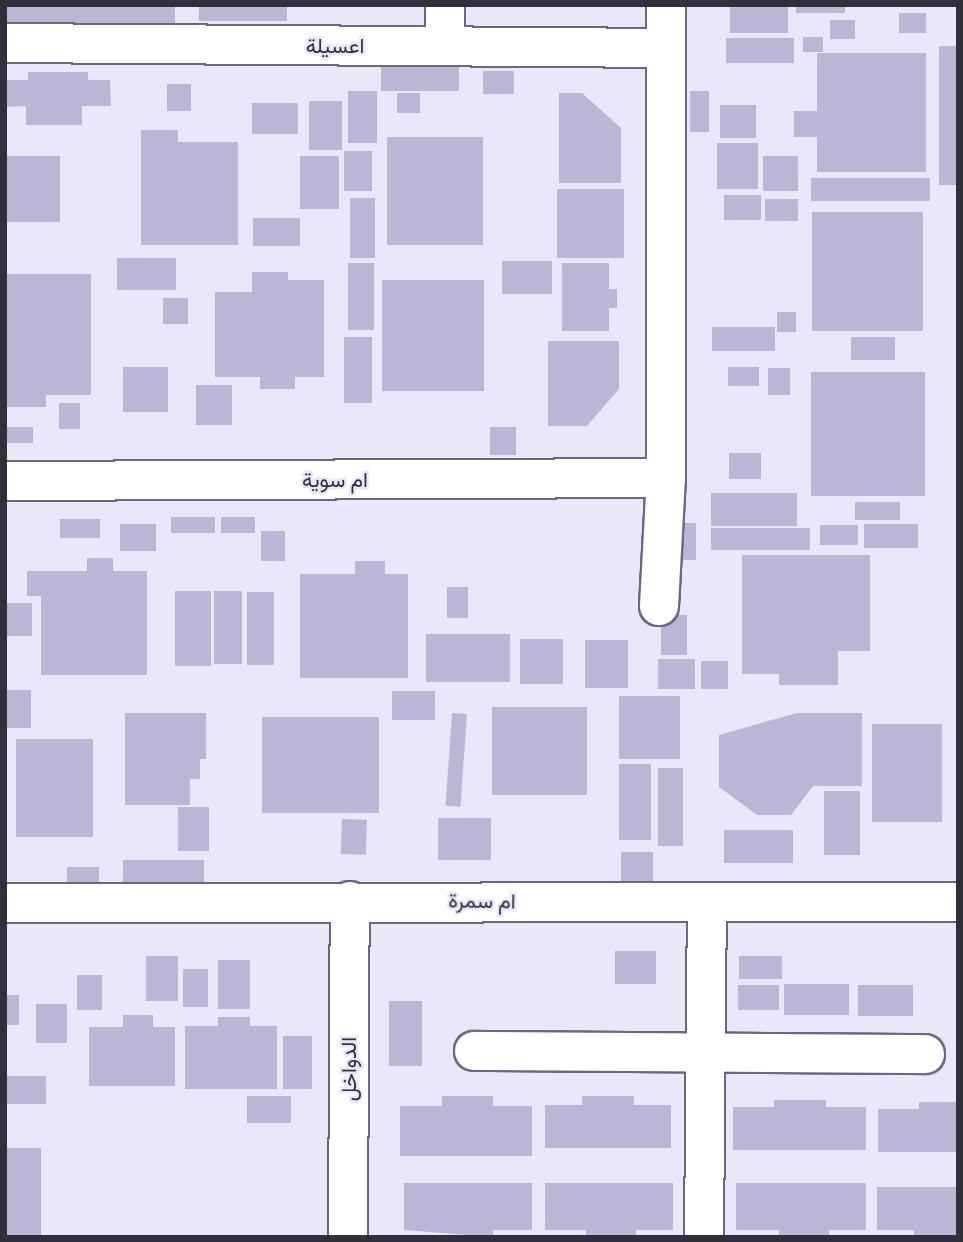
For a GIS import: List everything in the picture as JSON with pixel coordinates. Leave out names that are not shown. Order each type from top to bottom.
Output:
[{"type":"street","points":[[445,5],[445,47]]},
{"type":"street","points":[[659,606],[666,478],[666,5]]},
{"type":"street","name":"اعسيلة","points":[[5,43],[666,48]]},
{"type":"street","name":"ام سوية","points":[[5,481],[666,478]]},
{"type":"street","name":"الدواخل","points":[[348,1237],[350,901]]},
{"type":"street","name":"ام سمرة","points":[[5,903],[958,902]]},
{"type":"street","points":[[704,1237],[707,904]]},
{"type":"street","points":[[474,1051],[925,1054]]},
{"type":"building","points":[[5,5],[175,5],[175,24],[5,24]]},
{"type":"building","points":[[199,5],[287,5],[287,21],[199,21]]},
{"type":"building","points":[[730,5],[788,5],[788,33],[730,33]]},
{"type":"building","points":[[796,5],[845,5],[845,13],[796,13]]},
{"type":"building","points":[[899,13],[926,13],[926,33],[899,33]]},
{"type":"building","points":[[830,20],[855,20],[855,39],[830,39]]},
{"type":"building","points":[[803,37],[823,37],[823,52],[803,52]]},
{"type":"building","points":[[726,38],[794,38],[794,63],[726,63]]},
{"type":"building","points":[[939,46],[958,46],[958,185],[939,185]]},
{"type":"building","points":[[817,53],[926,53],[926,172],[817,172],[817,137],[794,137],[794,111],[817,111]]},
{"type":"building","points":[[381,67],[459,67],[459,91],[381,91]]},
{"type":"building","points":[[483,71],[514,71],[514,94],[483,94]]},
{"type":"building","points":[[28,72],[88,72],[88,80],[110,80],[111,106],[82,106],[82,125],[26,125],[26,106],[5,107],[5,80],[28,80]]},
{"type":"building","points":[[167,84],[191,84],[191,111],[167,111]]},
{"type":"building","points":[[348,91],[377,91],[377,143],[348,143]]},
{"type":"building","points":[[690,91],[709,91],[709,132],[690,132]]},
{"type":"building","points":[[397,93],[420,93],[420,113],[397,113]]},
{"type":"building","points":[[559,93],[582,93],[621,128],[621,183],[559,183]]},
{"type":"building","points":[[309,101],[342,101],[342,150],[309,150]]},
{"type":"building","points":[[252,103],[298,103],[298,134],[252,134]]},
{"type":"building","points":[[720,105],[756,105],[756,138],[720,138]]},
{"type":"building","points":[[141,130],[178,130],[178,142],[238,142],[238,245],[141,245]]},
{"type":"building","points":[[387,137],[483,137],[483,245],[387,245]]},
{"type":"building","points":[[717,143],[758,143],[758,189],[717,189]]},
{"type":"building","points":[[344,151],[372,151],[372,191],[344,191]]},
{"type":"building","points":[[5,156],[60,156],[60,222],[5,222]]},
{"type":"building","points":[[300,156],[339,156],[339,209],[300,209]]},
{"type":"building","points":[[763,156],[798,156],[798,191],[763,191]]},
{"type":"building","points":[[811,178],[930,178],[930,201],[811,201]]},
{"type":"building","points":[[557,189],[624,189],[624,258],[557,258]]},
{"type":"building","points":[[724,195],[761,195],[761,220],[724,220]]},
{"type":"building","points":[[350,198],[375,198],[375,258],[350,258]]},
{"type":"building","points":[[765,199],[798,199],[798,221],[765,221]]},
{"type":"building","points":[[812,212],[923,212],[923,331],[812,331]]},
{"type":"building","points":[[253,218],[300,218],[300,246],[253,246]]},
{"type":"building","points":[[117,258],[176,258],[176,290],[117,290]]},
{"type":"building","points":[[502,261],[552,261],[552,294],[502,294]]},
{"type":"building","points":[[348,263],[374,263],[374,330],[348,330]]},
{"type":"building","points":[[562,263],[609,263],[609,289],[617,289],[617,308],[609,308],[609,331],[562,331]]},
{"type":"building","points":[[252,272],[288,272],[288,280],[324,280],[324,377],[295,377],[295,389],[260,389],[260,377],[215,377],[215,292],[252,292]]},
{"type":"building","points":[[5,274],[91,274],[91,395],[46,395],[46,407],[6,407]]},
{"type":"building","points":[[382,280],[484,280],[484,391],[382,391]]},
{"type":"building","points":[[163,298],[188,298],[188,324],[163,324]]},
{"type":"building","points":[[777,312],[796,312],[796,332],[777,332]]},
{"type":"building","points":[[712,327],[775,327],[775,351],[712,351]]},
{"type":"building","points":[[344,337],[372,337],[372,403],[344,403]]},
{"type":"building","points":[[851,337],[895,337],[895,360],[851,360]]},
{"type":"building","points":[[548,341],[619,341],[619,389],[587,426],[548,426]]},
{"type":"building","points":[[123,367],[168,367],[168,412],[123,412]]},
{"type":"building","points":[[728,367],[759,367],[759,386],[728,386]]},
{"type":"building","points":[[768,368],[790,368],[790,395],[768,395]]},
{"type":"building","points":[[811,372],[925,372],[925,496],[811,496]]},
{"type":"building","points":[[196,385],[232,385],[232,425],[196,425]]},
{"type":"building","points":[[59,403],[80,403],[80,429],[59,429]]},
{"type":"building","points":[[5,427],[33,427],[33,443],[5,443]]},
{"type":"building","points":[[490,427],[516,427],[516,455],[490,455]]},
{"type":"building","points":[[729,453],[761,453],[761,479],[729,479]]},
{"type":"building","points":[[711,493],[797,493],[797,526],[711,526]]},
{"type":"building","points":[[855,502],[900,502],[900,520],[855,520]]},
{"type":"building","points":[[171,517],[215,517],[215,533],[171,533]]},
{"type":"building","points":[[221,517],[255,517],[255,533],[221,533]]},
{"type":"building","points":[[60,519],[100,519],[100,538],[60,538]]},
{"type":"building","points":[[677,523],[696,523],[696,560],[677,560]]},
{"type":"building","points":[[120,524],[156,524],[156,551],[120,551]]},
{"type":"building","points":[[864,524],[918,524],[918,548],[864,548]]},
{"type":"building","points":[[820,525],[858,525],[858,545],[820,545]]},
{"type":"building","points":[[711,528],[810,528],[810,550],[711,550]]},
{"type":"building","points":[[261,531],[285,531],[285,561],[261,561]]},
{"type":"building","points":[[742,555],[870,555],[870,651],[838,651],[838,685],[779,685],[779,674],[742,674]]},
{"type":"building","points":[[87,558],[113,558],[113,571],[147,571],[147,675],[41,675],[41,596],[27,596],[27,571],[87,571]]},
{"type":"building","points":[[355,561],[385,561],[385,574],[408,574],[408,678],[300,678],[300,574],[355,574]]},
{"type":"building","points":[[447,587],[468,587],[468,618],[447,618]]},
{"type":"building","points":[[175,591],[211,591],[211,666],[175,666]]},
{"type":"building","points":[[214,591],[242,591],[242,664],[214,664]]},
{"type":"building","points":[[247,592],[274,592],[274,665],[247,665]]},
{"type":"building","points":[[5,603],[32,603],[32,636],[5,636]]},
{"type":"building","points":[[661,615],[687,615],[687,655],[661,655]]},
{"type":"building","points":[[426,634],[510,634],[510,682],[426,682]]},
{"type":"building","points":[[520,639],[563,639],[563,684],[520,684]]},
{"type":"building","points":[[585,640],[628,640],[628,688],[585,688]]},
{"type":"building","points":[[658,659],[695,659],[695,689],[658,689]]},
{"type":"building","points":[[701,661],[728,661],[728,689],[701,689]]},
{"type":"building","points":[[5,690],[31,690],[31,728],[5,728]]},
{"type":"building","points":[[392,691],[435,691],[435,720],[392,720]]},
{"type":"building","points":[[619,696],[680,696],[680,759],[619,759]]},
{"type":"building","points":[[492,707],[587,707],[587,795],[492,795]]},
{"type":"building","points":[[125,713],[206,713],[206,759],[200,759],[200,779],[190,779],[190,805],[125,805]]},
{"type":"building","points":[[452,713],[467,714],[460,807],[446,806]]},
{"type":"building","points":[[797,713],[862,713],[862,786],[813,786],[791,815],[757,815],[719,787],[719,735]]},
{"type":"building","points":[[262,717],[379,717],[379,813],[262,813]]},
{"type":"building","points":[[872,724],[942,724],[942,822],[872,822]]},
{"type":"building","points":[[16,739],[93,739],[93,837],[16,837]]},
{"type":"building","points":[[619,764],[651,764],[651,840],[619,840]]},
{"type":"building","points":[[658,768],[683,768],[683,846],[658,846]]},
{"type":"building","points":[[824,791],[860,791],[860,855],[824,855]]},
{"type":"building","points":[[178,807],[209,807],[209,851],[178,851]]},
{"type":"building","points":[[438,818],[491,818],[491,860],[438,860]]},
{"type":"building","points":[[342,819],[367,820],[366,855],[341,854]]},
{"type":"building","points":[[724,830],[793,830],[793,863],[724,863]]},
{"type":"building","points":[[621,852],[653,852],[653,883],[621,883]]},
{"type":"building","points":[[123,860],[204,860],[204,882],[123,882]]},
{"type":"building","points":[[67,867],[99,867],[99,884],[67,884]]},
{"type":"building","points":[[615,951],[656,951],[656,984],[615,984]]},
{"type":"building","points":[[146,956],[178,956],[178,1001],[146,1001]]},
{"type":"building","points":[[739,956],[782,956],[782,979],[739,979]]},
{"type":"building","points":[[218,960],[250,960],[250,1009],[218,1009]]},
{"type":"building","points":[[183,969],[208,969],[208,1007],[183,1007]]},
{"type":"building","points":[[77,975],[102,975],[102,1010],[77,1010]]},
{"type":"building","points":[[784,984],[849,984],[849,1015],[784,1015]]},
{"type":"building","points":[[738,985],[779,985],[779,1010],[738,1010]]},
{"type":"building","points":[[858,985],[913,985],[913,1016],[858,1016]]},
{"type":"building","points":[[5,995],[19,995],[19,1025],[5,1025]]},
{"type":"building","points":[[389,1001],[422,1001],[422,1066],[389,1066]]},
{"type":"building","points":[[36,1004],[67,1004],[67,1043],[36,1043]]},
{"type":"building","points":[[123,1015],[153,1015],[153,1027],[175,1027],[175,1086],[89,1086],[89,1027],[123,1027]]},
{"type":"building","points":[[218,1017],[250,1017],[250,1026],[277,1026],[277,1089],[185,1089],[185,1026],[218,1026]]},
{"type":"building","points":[[283,1036],[312,1036],[312,1089],[283,1089]]},
{"type":"building","points":[[5,1076],[46,1076],[46,1104],[5,1104]]},
{"type":"building","points":[[247,1096],[291,1096],[291,1123],[247,1123]]},
{"type":"building","points":[[442,1096],[493,1096],[493,1106],[532,1106],[532,1156],[400,1156],[400,1106],[442,1106]]},
{"type":"building","points":[[582,1096],[634,1096],[634,1105],[671,1105],[671,1148],[545,1148],[545,1105],[582,1105]]},
{"type":"building","points":[[774,1100],[826,1100],[826,1107],[866,1107],[866,1150],[733,1150],[733,1107],[774,1107]]},
{"type":"building","points":[[919,1102],[958,1102],[958,1152],[878,1152],[878,1109],[919,1109]]},
{"type":"building","points":[[5,1148],[41,1148],[41,1237],[5,1237]]},
{"type":"building","points":[[404,1183],[532,1183],[532,1230],[493,1230],[493,1237],[404,1230]]},
{"type":"building","points":[[545,1183],[673,1183],[673,1230],[636,1230],[636,1237],[586,1237],[586,1230],[545,1230]]},
{"type":"building","points":[[736,1183],[866,1183],[866,1230],[829,1230],[829,1237],[779,1237],[779,1230],[736,1230]]},
{"type":"building","points":[[877,1187],[958,1187],[958,1237],[914,1237],[914,1230],[877,1230]]}]
